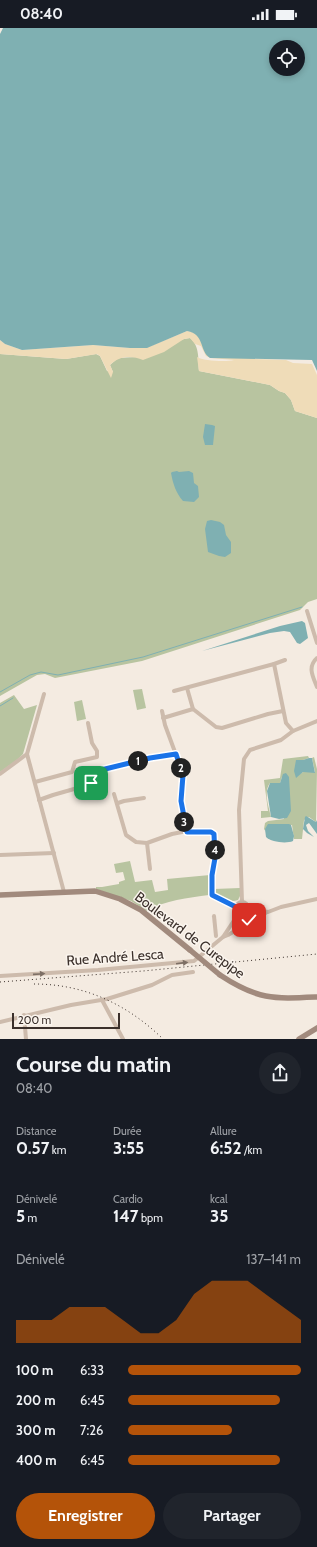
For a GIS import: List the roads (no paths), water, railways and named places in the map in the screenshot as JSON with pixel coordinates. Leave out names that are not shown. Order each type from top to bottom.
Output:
[{"type":"main road","name":"Boulevard de Curepipe","points":[[0,895],[94,891],[120,899],[141,910],[220,975],[251,993],[280,998],[317,997]]},
{"type":"main road","points":[[299,1039],[317,1028]]},
{"type":"street","points":[[307,611],[317,643]]},
{"type":"street","points":[[317,658],[312,662],[311,668],[317,687]]},
{"type":"street","points":[[174,691],[285,660]]},
{"type":"street","points":[[274,664],[286,723],[293,731]]},
{"type":"street","points":[[187,688],[193,709],[216,727],[222,728],[283,711]]},
{"type":"street","points":[[44,694],[28,754],[64,892]]},
{"type":"street","points":[[163,718],[193,709]]},
{"type":"street","points":[[162,711],[163,718],[183,775],[181,801],[187,832]]},
{"type":"street","points":[[242,902],[239,810],[244,759],[250,750],[281,740],[293,731],[317,721]]},
{"type":"street","points":[[35,782],[72,772],[75,762],[97,757],[97,751],[92,743],[88,723]]},
{"type":"street","points":[[0,774],[28,754]]},
{"type":"street","points":[[39,800],[88,785],[101,770],[150,758],[176,754]]},
{"type":"street","points":[[114,794],[118,803],[126,835],[136,842],[147,843],[172,834],[187,832],[211,832],[214,834],[215,858],[212,875],[212,895],[236,907],[239,913],[245,913]]},
{"type":"street","points":[[118,803],[144,798]]},
{"type":"street","points":[[147,843],[150,869]]},
{"type":"street","points":[[0,855],[54,853]]},
{"type":"street","name":"Rue André Lesca","points":[[223,937],[268,912],[281,907],[317,899]]},
{"type":"street","points":[[236,907],[237,904],[242,902]]},
{"type":"street","points":[[242,902],[246,903],[248,908],[245,913]]},
{"type":"street","name":"Rue André Lesca","points":[[248,908],[268,912]]},
{"type":"street","name":"Rue André Lesca","points":[[0,976],[98,970],[194,961],[223,937],[239,913]]},
{"type":"street","points":[[245,913],[250,922]]},
{"type":"street","points":[[214,916],[216,936]]},
{"type":"street","points":[[0,1022],[24,1015],[102,1000],[152,985],[172,975],[193,972]]},
{"type":"street","points":[[102,1000],[123,1039]]},
{"type":"street","points":[[24,1015],[26,1039]]},
{"type":"water","points":[[3,28],[317,28],[317,371],[312,360],[210,358],[204,351],[197,336],[187,331],[147,348],[93,345],[22,350],[5,344],[0,340],[0,34]]},
{"type":"water","points":[[205,424],[215,426],[213,445],[205,445],[203,437]]},
{"type":"water","points":[[177,471],[189,471],[193,473],[194,483],[198,486],[199,497],[194,502],[183,501],[177,492],[171,473]]},
{"type":"water","points":[[211,520],[220,522],[224,525],[226,535],[231,542],[231,553],[225,557],[208,552],[205,529],[207,521]]},
{"type":"water","points":[[302,621],[305,623],[308,638],[300,644],[297,643],[290,632],[284,631],[270,633],[202,651],[280,626]]},
{"type":"water","points":[[312,758],[315,773],[303,772],[296,778],[294,771],[296,760]]},
{"type":"water","points":[[286,773],[289,777],[291,811],[287,818],[279,819],[271,817],[267,791],[270,783],[280,783],[283,774]]},
{"type":"water","points":[[306,816],[316,822],[317,820],[317,834],[309,823],[306,825],[308,831],[314,837],[303,829]]},
{"type":"water","points":[[268,824],[291,825],[294,836],[293,841],[283,842],[268,839],[266,837],[265,829]]},
{"type":"waterway","points":[[0,692],[30,675],[41,672],[58,675],[143,657],[302,607]]},
{"type":"waterway","points":[[0,706],[13,698]]},
{"type":"railway","points":[[0,982],[143,971],[317,954]]},
{"type":"railway","points":[[34,984],[70,988],[104,998],[135,1016],[163,1039]]}]
